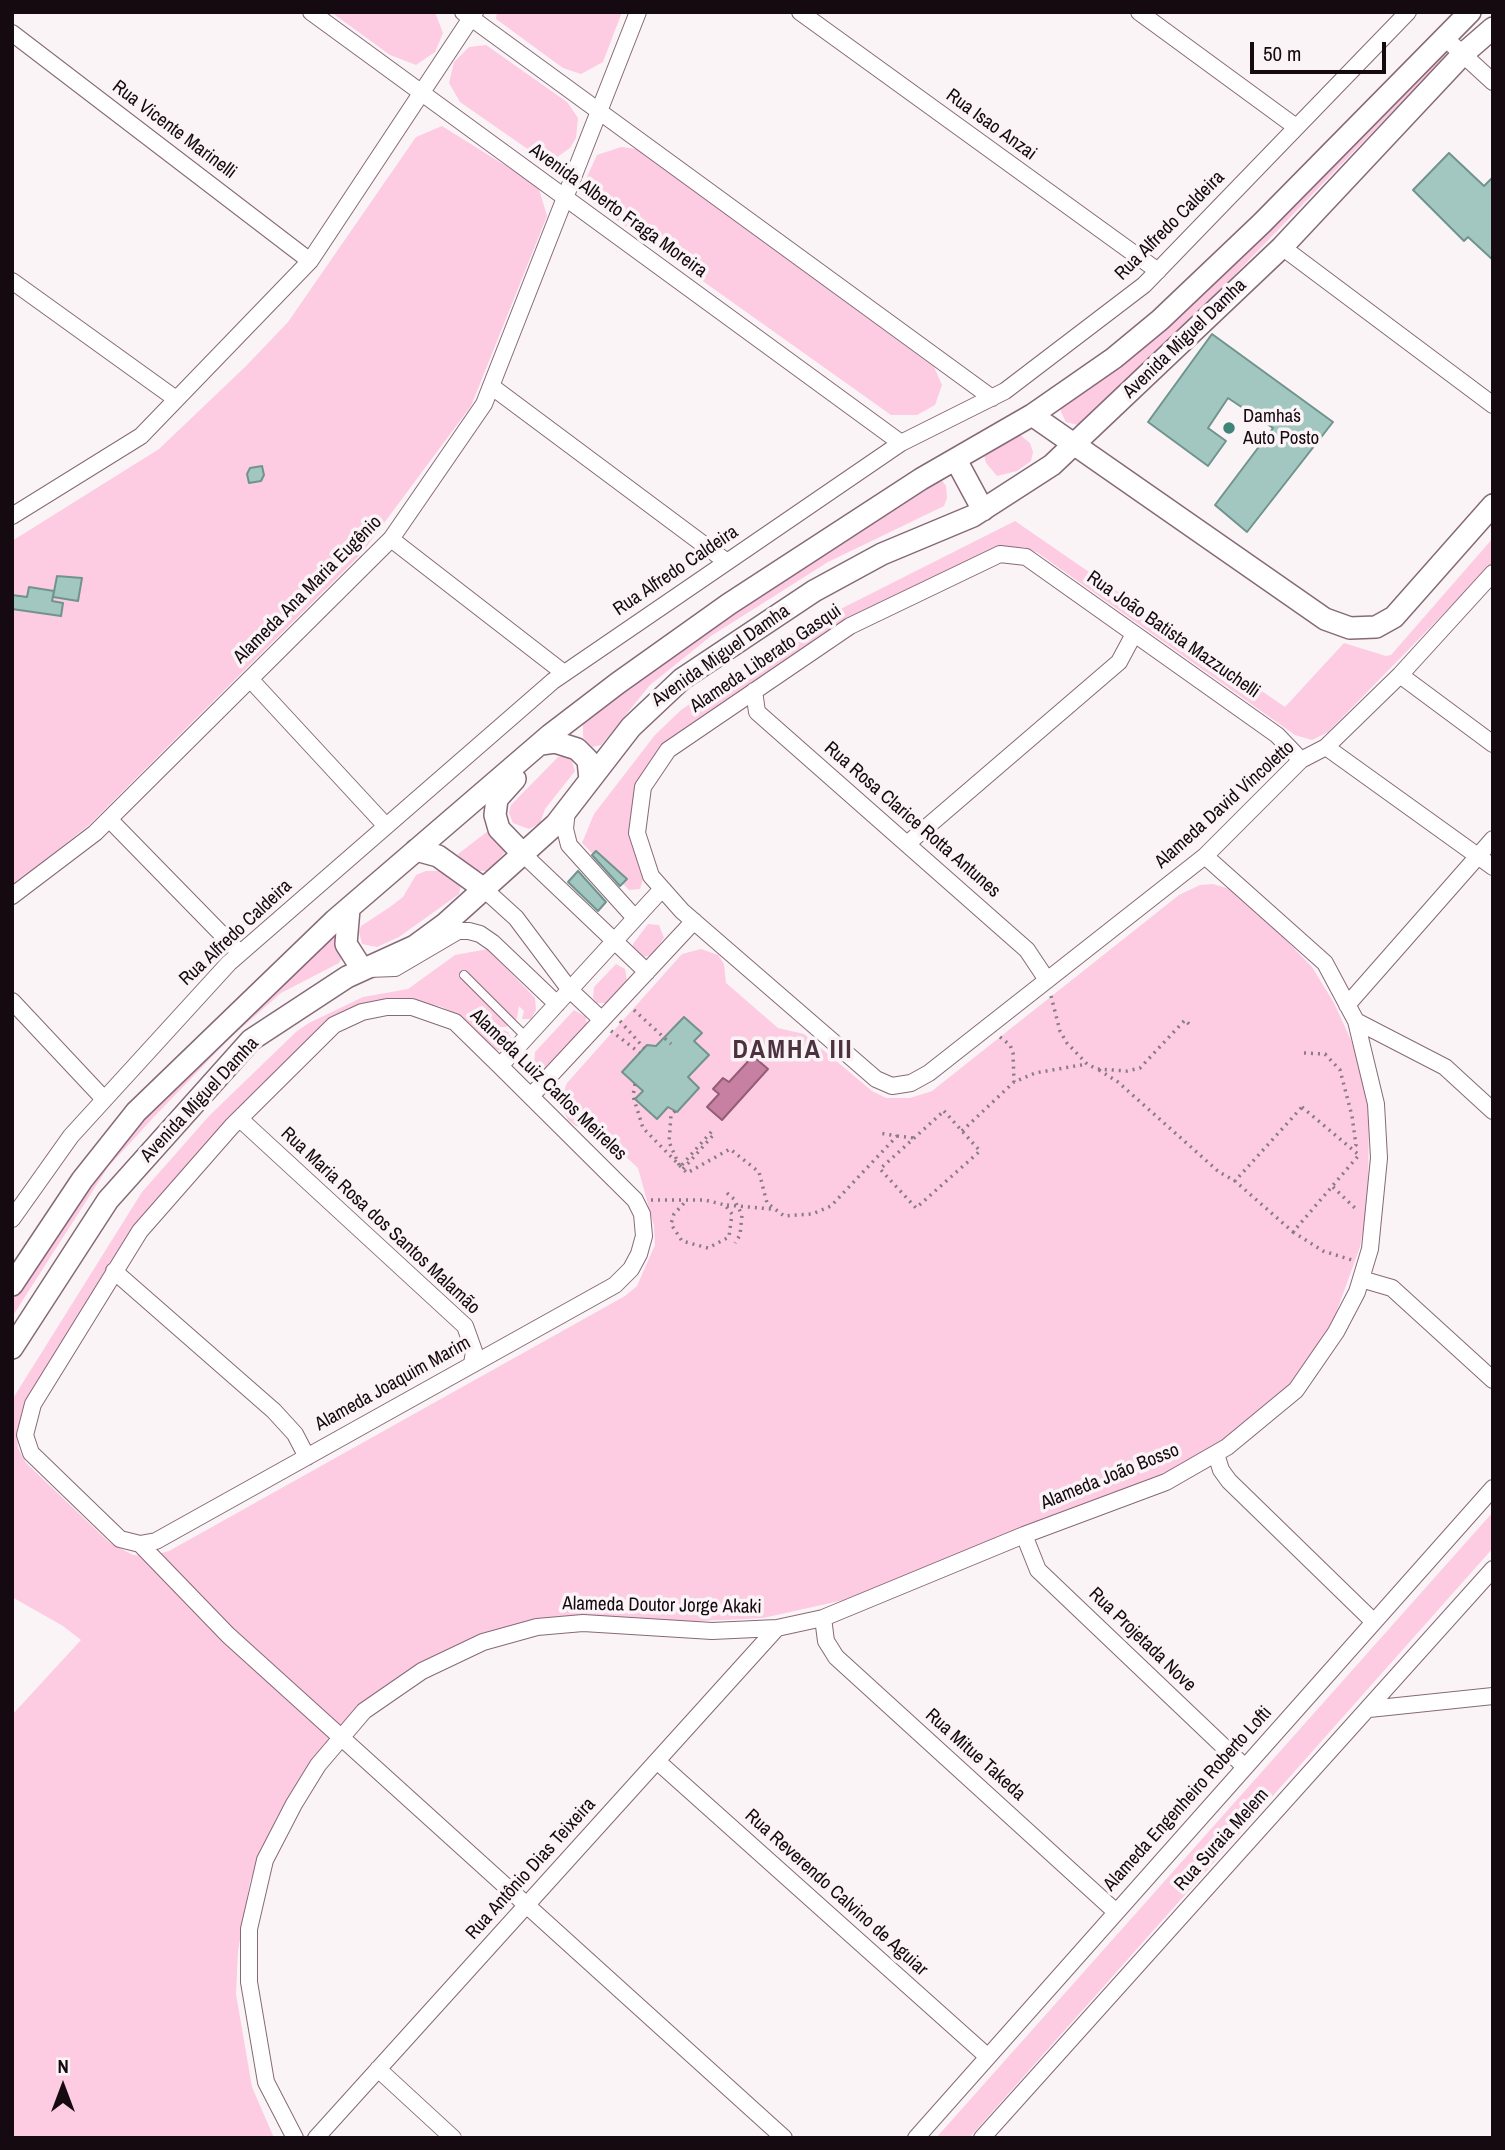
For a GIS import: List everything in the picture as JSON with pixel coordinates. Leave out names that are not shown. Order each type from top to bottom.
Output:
[{"type":"street","name":"Avenida Alberto Fraga Moreira","points":[[311,12],[901,443]]},
{"type":"street","name":"Alameda Ana Maria Eugênio","points":[[12,897],[109,819],[391,539],[484,404],[638,12]]},
{"type":"street","name":"Rua Isao Anzai","points":[[800,12],[1158,271]]},
{"type":"street","points":[[1139,12],[1296,127]]},
{"type":"street","name":"Rua Alfredo Caldeira","points":[[12,1219],[71,1136],[240,953],[386,826],[564,673],[901,443],[992,398],[1133,293],[1158,271],[1408,12]]},
{"type":"street","name":"Avenida Miguel Damha","points":[[12,1285],[82,1180],[136,1112],[349,909],[416,850],[618,683],[729,604],[1032,415],[1114,358],[1160,320],[1262,223],[1470,12]]},
{"type":"street","points":[[12,516],[141,436],[310,261],[421,93],[469,14],[992,398]]},
{"type":"street","name":"Avenida Miguel Damha","points":[[12,1348],[108,1200],[251,1040],[362,969],[415,946],[484,889],[524,855],[567,810],[638,719],[682,679],[850,571],[983,510],[1052,466],[1282,247],[1463,54],[1493,29]]},
{"type":"street","name":"Rua Vicente Marinelli","points":[[12,33],[310,261]]},
{"type":"street","points":[[1444,37],[1493,82]]},
{"type":"street","points":[[1282,247],[1493,405]]},
{"type":"street","points":[[15,286],[176,399]]},
{"type":"street","points":[[491,386],[727,562]]},
{"type":"street","points":[[1032,415],[1076,443],[1325,619],[1350,628],[1376,627],[1394,617],[1493,505]]},
{"type":"street","points":[[957,460],[983,510]]},
{"type":"street","points":[[391,539],[564,673]]},
{"type":"street","name":"Rua João Batista Mazzuchelli","points":[[1014,553],[1026,557],[1277,735],[1301,760]]},
{"type":"street","name":"Alameda Liberato Gasqui","points":[[657,882],[638,833],[643,787],[668,750],[850,626],[989,559],[1014,553]]},
{"type":"street","name":"Alameda David Vincoletto","points":[[695,921],[862,1069],[892,1086],[911,1083],[929,1073],[1205,856],[1301,760],[1326,747],[1400,675],[1493,573]]},
{"type":"street","points":[[907,844],[1119,662],[1134,634]]},
{"type":"street","points":[[1400,675],[1493,744]]},
{"type":"street","points":[[250,679],[386,826]]},
{"type":"street","name":"Rua Rosa Clarice Rotta Antunes","points":[[754,691],[757,712],[1027,950],[1047,980]]},
{"type":"street","points":[[590,780],[588,760],[577,749],[555,742],[540,745],[531,760],[497,799],[495,807],[499,829],[647,972]]},
{"type":"street","points":[[1326,747],[1493,867]]},
{"type":"street","points":[[567,810],[565,829],[569,845],[635,918]]},
{"type":"street","points":[[109,819],[240,953]]},
{"type":"street","points":[[1348,1005],[1493,839]]},
{"type":"street","points":[[416,850],[438,856],[484,889],[516,918],[570,989],[604,1017]]},
{"type":"street","name":"Alameda João Bosso","points":[[777,1628],[823,1618],[1024,1535],[1166,1482],[1216,1454],[1261,1422],[1296,1390],[1336,1332],[1363,1272],[1370,1249],[1380,1158],[1376,1104],[1356,1021],[1325,963],[1205,856]]},
{"type":"street","points":[[500,1066],[635,918],[657,882],[695,921],[531,1096]]},
{"type":"street","points":[[349,909],[346,944],[362,969],[396,968],[458,931],[468,931],[480,934],[493,943],[557,1004]]},
{"type":"street","points":[[12,1001],[104,1099]]},
{"type":"street","name":"Alameda Luiz Carlos Meireles","points":[[240,1119],[334,1026],[362,1012],[387,1007],[412,1007],[455,1022],[635,1199]]},
{"type":"street","points":[[1356,1021],[1445,1067],[1493,1111]]},
{"type":"street","points":[[240,1119],[140,1231],[114,1271],[33,1404],[25,1435],[31,1453],[120,1539],[140,1544],[229,1636],[784,2138]]},
{"type":"street","name":"Rua Maria Rosa dos Santos Malamão","points":[[240,1119],[465,1326],[474,1351],[472,1364]]},
{"type":"street","name":"Alameda Joaquim Marim","points":[[140,1544],[156,1541],[615,1285],[631,1269],[644,1236],[642,1214],[635,1199]]},
{"type":"street","points":[[114,1271],[274,1411],[295,1434],[307,1457]]},
{"type":"street","points":[[1363,1272],[1392,1288],[1493,1380]]},
{"type":"street","points":[[1216,1454],[1221,1471],[1229,1481],[1374,1622]]},
{"type":"street","name":"Alameda Engenheiro Roberto Lofti","points":[[916,2138],[1493,1488]]},
{"type":"street","name":"Rua Projetada Nove","points":[[1024,1535],[1038,1570],[1245,1767]]},
{"type":"street","name":"Rua Suraia Melem","points":[[982,2138],[1493,1569]]},
{"type":"street","name":"Rua Mitue Takeda","points":[[823,1618],[826,1641],[836,1657],[1116,1912]]},
{"type":"street","name":"Alameda Doutor Jorge Akaki","points":[[295,2138],[266,2082],[249,1982],[249,1929],[265,1860],[318,1765],[364,1711],[422,1671],[483,1642],[537,1627],[583,1623],[712,1631],[777,1628]]},
{"type":"street","name":"Rua Antônio Dias Teixeira","points":[[316,2138],[777,1628]]},
{"type":"street","points":[[1368,1709],[1493,1696]]},
{"type":"street","name":"Rua Reverendo Calvino de Aguiar","points":[[657,1761],[988,2057]]},
{"type":"street","points":[[378,2069],[453,2138]]},
{"type":"lane","points":[[464,975],[526,1037]]},
{"type":"path","points":[[1047,980],[1060,1031],[1087,1064],[1118,1082],[1219,1172],[1235,1181],[1293,1232],[1363,1272]]},
{"type":"path","points":[[604,1017],[627,1032],[644,1048]]},
{"type":"path","points":[[604,1017],[640,1053]]},
{"type":"path","points":[[1097,1069],[1127,1071],[1140,1068],[1185,1020],[1189,1024]]},
{"type":"path","points":[[987,1027],[1010,1045],[1013,1053],[1014,1082]]},
{"type":"path","points":[[1304,1053],[1325,1054],[1340,1070],[1352,1116],[1356,1145],[1353,1149]]},
{"type":"path","points":[[961,1131],[1014,1082],[1035,1073],[1087,1064]]},
{"type":"path","points":[[635,1084],[633,1096],[643,1128],[681,1168],[687,1173],[730,1149],[759,1172],[767,1203],[772,1209]]},
{"type":"path","points":[[1235,1181],[1302,1107],[1353,1149],[1358,1158],[1293,1232]]},
{"type":"path","points":[[675,1111],[671,1115],[669,1142],[681,1168]]},
{"type":"path","points":[[944,1111],[961,1131],[979,1151],[916,1208],[880,1169],[944,1111]]},
{"type":"path","points":[[681,1168],[714,1132]]},
{"type":"path","points":[[879,1133],[914,1138]]},
{"type":"path","points":[[635,1199],[705,1199],[740,1208],[772,1209],[791,1217],[831,1206],[897,1136]]},
{"type":"path","points":[[727,1193],[740,1208],[741,1229],[735,1243]]},
{"type":"path","points":[[686,1201],[674,1214],[674,1232],[688,1246],[704,1249],[719,1245],[731,1233],[732,1214],[724,1205]]},
{"type":"shaded area","points":[[331,12],[435,12],[443,33],[435,52],[416,65],[390,55]]},
{"type":"shaded area","points":[[497,12],[622,12],[603,62],[581,74],[563,68],[496,19]]},
{"type":"shaded area","points":[[486,45],[567,102],[578,118],[576,138],[570,148],[553,160],[539,157],[460,102],[449,83],[454,62],[469,47]]},
{"type":"shaded area","points":[[1440,47],[1448,54],[1190,321],[1087,422],[1078,425],[1066,422],[1061,412],[1061,403]]},
{"type":"shaded area","points":[[442,126],[538,186],[547,216],[471,406],[361,554],[89,825],[12,886],[12,541],[159,449],[246,366],[288,322],[416,137]]},
{"type":"shaded area","points":[[621,147],[637,149],[934,367],[942,385],[935,405],[917,415],[891,415],[593,203],[585,181],[597,155]]},
{"type":"shaded area","points":[[1020,435],[1030,443],[1033,452],[1031,461],[1017,471],[997,476],[986,463],[984,455],[988,447],[1008,436]]},
{"type":"shaded area","points":[[941,479],[946,486],[947,498],[944,506],[828,562],[711,636],[650,685],[601,745],[592,747],[583,737],[583,722],[592,711],[784,575]]},
{"type":"shaded area","points":[[1015,521],[1285,707],[1344,643],[1386,656],[1391,655],[1493,538],[1493,563],[1328,732],[1312,740],[1295,735],[1038,553],[1024,547],[1001,548],[830,633],[654,757],[640,780],[631,809],[632,844],[643,879],[640,889],[629,890],[582,843],[594,814],[655,735],[681,710],[789,635]]},
{"type":"shaded area","points":[[558,757],[571,758],[575,771],[545,809],[540,823],[529,829],[513,823],[509,813],[511,805]]},
{"type":"shaded area","points":[[488,831],[507,850],[488,871],[476,871],[460,860],[458,854]]},
{"type":"shaded area","points":[[426,871],[441,871],[461,884],[459,894],[399,937],[377,947],[362,944],[359,932],[361,926],[403,897],[416,875]]},
{"type":"shaded area","points":[[1213,884],[1230,889],[1249,902],[1312,967],[1334,1003],[1355,1049],[1369,1107],[1368,1201],[1360,1247],[1332,1324],[1292,1382],[1240,1432],[1173,1470],[844,1600],[763,1618],[683,1622],[612,1617],[469,1641],[402,1675],[356,1709],[312,1760],[277,1817],[250,1881],[238,1951],[236,1994],[252,2087],[274,2138],[12,2138],[12,1715],[81,1640],[63,1626],[12,1597],[12,1400],[142,1192],[209,1116],[297,1031],[309,1023],[363,997],[408,989],[455,955],[488,949],[535,998],[536,1010],[531,1019],[522,1019],[524,1011],[519,1006],[517,1018],[506,1027],[495,1027],[508,1032],[511,1038],[508,1047],[501,1051],[492,1048],[458,1015],[442,1007],[403,999],[365,1004],[232,1117],[155,1203],[25,1405],[17,1429],[18,1448],[26,1463],[110,1543],[133,1555],[150,1556],[169,1551],[625,1296],[637,1286],[655,1245],[654,1226],[638,1168],[595,1128],[576,1126],[568,1120],[562,1107],[562,1095],[567,1083],[682,954],[701,949],[718,955],[724,964],[726,983],[778,1028],[804,1034],[872,1091],[886,1098],[910,1098],[932,1091],[1179,895],[1200,885]]},
{"type":"shaded area","points":[[648,924],[659,925],[664,938],[652,955],[640,958],[632,950],[633,944]]},
{"type":"shaded area","points":[[336,931],[335,944],[341,959],[339,963],[281,993],[231,1037],[108,1167],[12,1317],[12,1296],[22,1278],[143,1111]]},
{"type":"shaded area","points":[[616,964],[625,969],[627,981],[610,1003],[597,1003],[593,998],[594,987]]},
{"type":"shaded area","points":[[574,1010],[586,1017],[587,1027],[546,1070],[540,1069],[534,1064],[535,1052]]},
{"type":"shaded area","points":[[753,1056],[768,1069],[722,1120],[707,1107],[719,1094],[713,1089],[723,1078],[729,1082]]},
{"type":"shaded area","points":[[1493,1512],[1493,1548],[969,2138],[936,2138]]},
{"type":"building","points":[[1449,153],[1484,186],[1493,177],[1493,260],[1468,237],[1464,241],[1413,190]]},
{"type":"building","points":[[1212,334],[1333,422],[1247,532],[1215,505],[1273,428],[1228,398],[1208,428],[1226,441],[1208,466],[1148,422]]},
{"type":"building","points":[[262,466],[264,475],[261,481],[249,483],[247,474],[250,468]]},
{"type":"building","points":[[57,576],[82,578],[78,601],[53,597]]},
{"type":"building","points":[[29,587],[54,591],[52,601],[63,603],[61,616],[12,609],[12,595],[27,597]]},
{"type":"building","points":[[596,851],[627,879],[620,886],[592,855]]},
{"type":"building","points":[[578,871],[606,902],[598,911],[568,882]]},
{"type":"building","points":[[684,1017],[702,1033],[694,1041],[709,1055],[688,1077],[699,1088],[677,1112],[668,1107],[657,1119],[635,1099],[643,1091],[622,1072],[647,1045],[656,1046]]},
{"type":"place","name":"Damha´s Auto Posto","points":[[1229,428]]},
{"type":"district","name":"DAMHA III","points":[[793,1051]]}]
